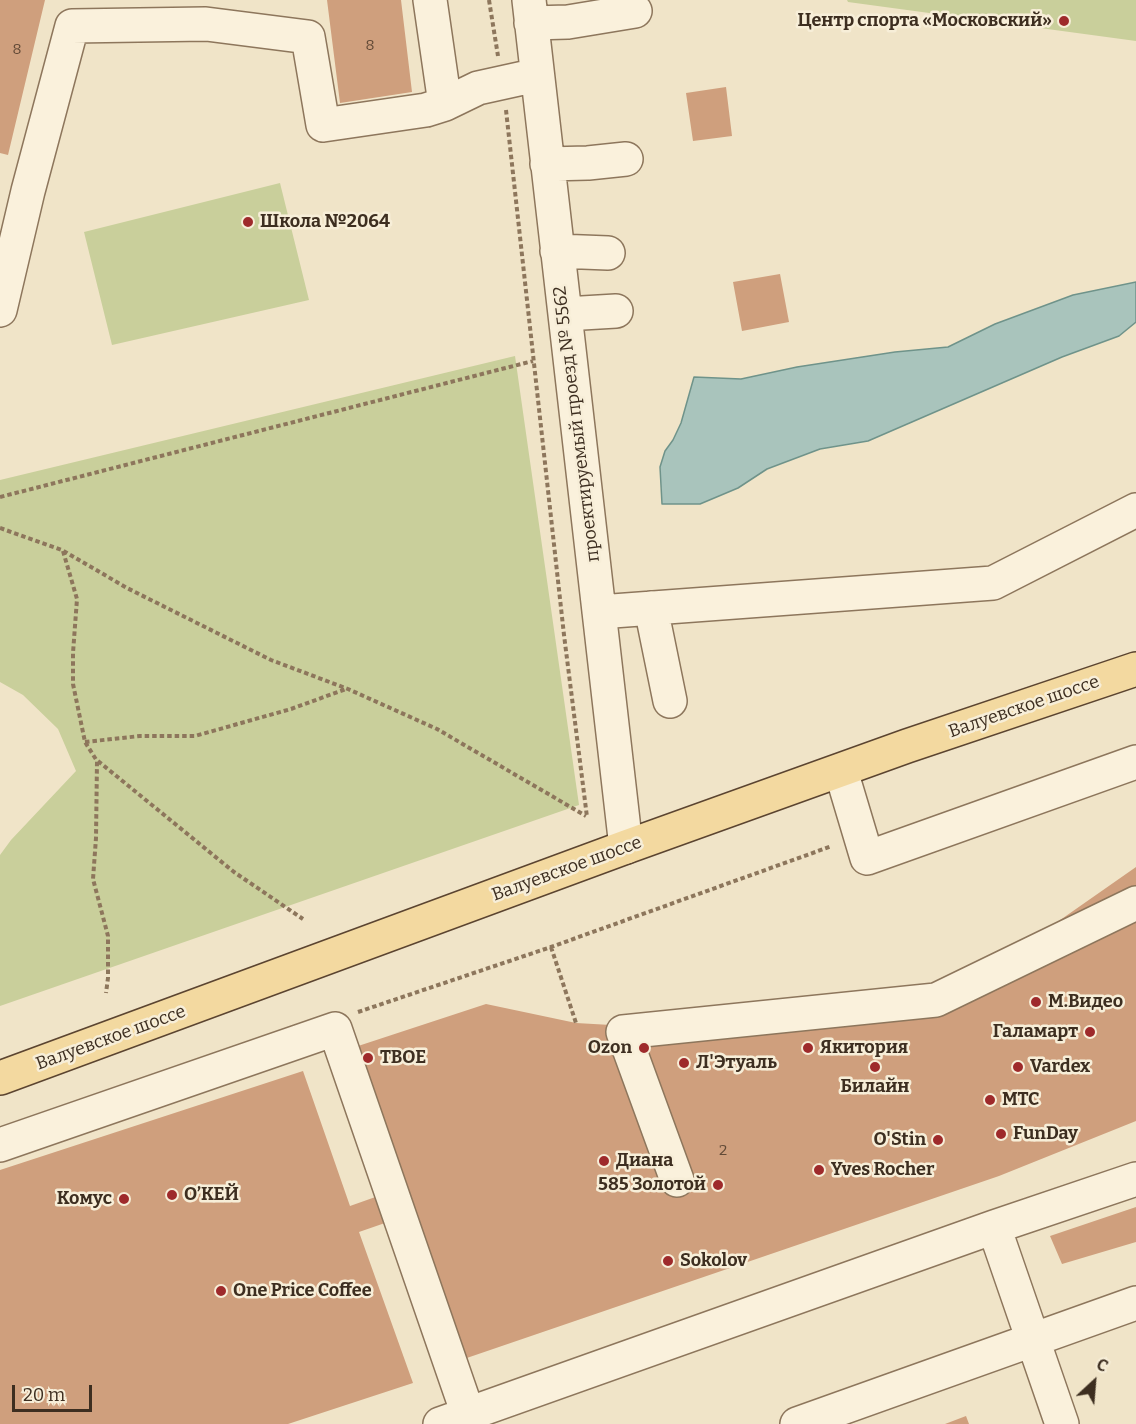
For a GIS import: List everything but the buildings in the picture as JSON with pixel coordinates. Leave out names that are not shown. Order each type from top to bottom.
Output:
[{"type":"main road","name":"Валуевское шоссе","points":[[0,1078],[626,847],[907,746],[1136,669]]},
{"type":"street","points":[[430,0],[445,104]]},
{"type":"street","points":[[530,11],[568,22],[635,11]]},
{"type":"street","name":"проектируемый проезд № 5562","points":[[530,11],[626,847]]},
{"type":"street","points":[[0,310],[28,191],[72,26],[206,24],[308,37],[323,125],[426,110],[445,104],[478,88],[537,75]]},
{"type":"street","points":[[547,164],[626,159]]},
{"type":"street","points":[[557,251],[608,253]]},
{"type":"street","points":[[565,314],[616,311]]},
{"type":"street","points":[[599,612],[993,583],[1136,510]]},
{"type":"street","points":[[651,608],[670,701]]},
{"type":"street","points":[[841,771],[867,858],[1136,762]]},
{"type":"street","points":[[677,1180],[623,1032],[936,1000],[1136,903]]},
{"type":"street","points":[[0,1146],[343,1022],[454,1419],[994,1227],[1136,1179]]},
{"type":"street","points":[[994,1227],[1062,1424]]},
{"type":"street","points":[[797,1424],[1136,1303]]},
{"type":"path","points":[[0,528],[62,550],[127,588],[271,660],[348,689],[437,729],[587,817],[564,635],[503,84],[489,0]]},
{"type":"path","points":[[0,497],[533,361]]},
{"type":"path","points":[[62,550],[77,599],[73,684],[84,742],[97,761],[226,865],[303,919]]},
{"type":"path","points":[[84,742],[140,736],[195,736],[291,709],[348,689]]},
{"type":"path","points":[[97,761],[93,879],[108,936],[106,993]]},
{"type":"path","points":[[343,1022],[860,836]]},
{"type":"path","points":[[551,947],[576,1023]]},
{"type":"green space","name":"Центр спорта «Московский»","points":[[847,0],[1136,0],[1136,41],[848,2]]},
{"type":"green space","points":[[280,183],[309,300],[112,345],[84,232]]},
{"type":"green space","points":[[515,356],[579,805],[0,1006],[0,855],[11,840],[76,771],[58,729],[23,695],[0,682],[0,480]]},
{"type":"water","points":[[1136,282],[1136,322],[1119,336],[1062,357],[868,441],[820,449],[767,469],[738,488],[700,504],[662,504],[660,467],[665,451],[681,423],[694,377],[741,379],[797,367],[895,352],[948,347],[995,324],[1073,295]]},
{"type":"place","name":"Центр спорта «Московский»","points":[[1064,21]]},
{"type":"place","name":"Школа №2064","points":[[248,222]]},
{"type":"place","name":"М.Видео","points":[[1036,1002]]},
{"type":"place","name":"Галамарт","points":[[1090,1032]]},
{"type":"place","name":"Ozon","points":[[644,1048]]},
{"type":"place","name":"Якитория","points":[[808,1048]]},
{"type":"place","name":"ТВОЕ","points":[[368,1058]]},
{"type":"place","name":"Л'Этуаль","points":[[684,1063]]},
{"type":"place","name":"Билайн","points":[[875,1067]]},
{"type":"place","name":"Vardex","points":[[1018,1067]]},
{"type":"place","name":"МТС","points":[[990,1100]]},
{"type":"place","name":"FunDay","points":[[1001,1134]]},
{"type":"place","name":"O'Stin","points":[[938,1140]]},
{"type":"place","name":"Диана","points":[[604,1161]]},
{"type":"place","name":"Yves Rocher","points":[[819,1170]]},
{"type":"place","name":"585 Золотой","points":[[718,1185]]},
{"type":"place","name":"О’КЕЙ","points":[[172,1195]]},
{"type":"place","name":"Комус","points":[[124,1199]]},
{"type":"place","name":"Sokolov","points":[[668,1261]]},
{"type":"place","name":"One Price Coffee","points":[[221,1291]]}]
